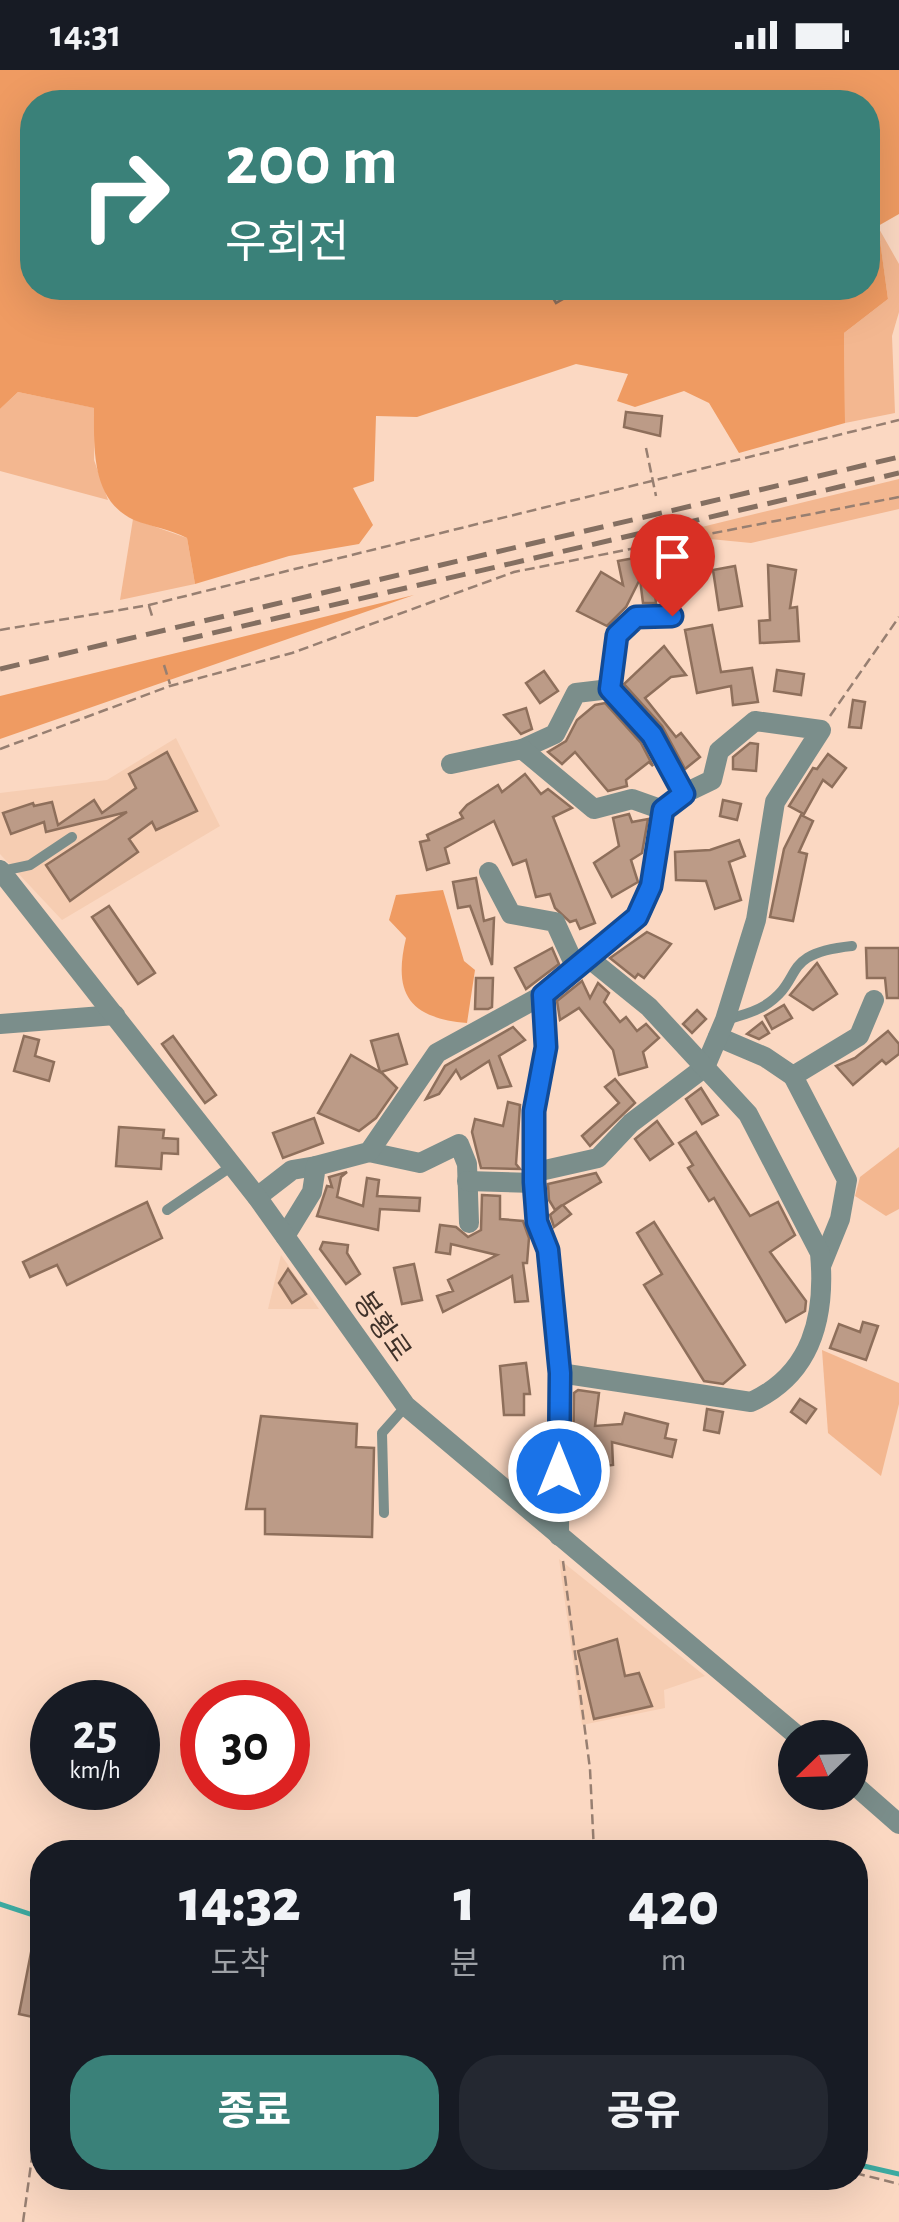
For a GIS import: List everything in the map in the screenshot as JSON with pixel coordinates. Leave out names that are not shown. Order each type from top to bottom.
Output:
[{"type":"street","points":[[662,543],[672,616],[636,617],[617,635],[610,689],[652,735],[684,794]]},
{"type":"street","points":[[451,764],[522,749],[555,734],[576,693],[610,689]]},
{"type":"street","points":[[369,1152],[437,1053],[543,995],[637,917],[651,886],[663,810],[712,780],[719,751],[754,721],[821,730],[775,802],[756,920],[705,1066],[631,1124],[598,1158],[535,1177],[467,1180]]},
{"type":"street","points":[[522,749],[594,810],[632,799],[663,810]]},
{"type":"street","name":"봉황로","points":[[1,870],[257,1197],[406,1406],[779,1720]]},
{"type":"street","points":[[489,872],[512,914],[555,922],[581,962],[649,1007],[748,1114],[820,1254],[815,1326],[806,1354],[796,1372],[776,1390],[751,1402],[560,1373]]},
{"type":"street","points":[[543,995],[546,1047],[534,1111],[535,1177],[537,1222],[548,1250],[560,1373],[559,1536]]},
{"type":"street","points":[[793,1076],[859,1036],[874,1000]]},
{"type":"street","points":[[0,1024],[115,1014]]},
{"type":"street","points":[[721,1029],[793,1076],[847,1180],[840,1219],[821,1266]]},
{"type":"street","points":[[257,1197],[292,1170],[369,1152],[420,1163],[459,1144],[468,1164],[469,1223]]},
{"type":"street","points":[[285,1236],[312,1192],[316,1166]]},
{"type":"street","points":[[868,1797],[899,1824]]},
{"type":"lane","points":[[1,870],[30,865],[72,837]]},
{"type":"lane","points":[[721,1029],[764,1006],[796,963],[824,950],[852,946]]},
{"type":"lane","points":[[166,1210],[232,1166]]},
{"type":"lane","points":[[384,1513],[382,1433],[406,1406]]},
{"type":"path","points":[[0,630],[149,605],[899,420]]},
{"type":"path","points":[[646,448],[656,496]]},
{"type":"path","points":[[0,749],[170,686],[292,653],[514,572],[899,497]]},
{"type":"path","points":[[149,605],[153,619]]},
{"type":"path","points":[[821,730],[899,617]]},
{"type":"path","points":[[164,665],[170,686]]},
{"type":"path","points":[[559,1536],[590,1769],[593,1840]]},
{"type":"path","points":[[22,2222],[30,2167]]},
{"type":"path","points":[[868,2176],[899,2184]]},
{"type":"shaded area","points":[[0,70],[899,70],[899,214],[880,225],[880,90],[20,90],[20,300],[880,300],[880,241],[888,299],[844,333],[845,423],[739,453],[709,403],[684,391],[635,407],[617,401],[628,374],[576,364],[417,417],[376,416],[374,481],[353,488],[373,525],[359,544],[289,556],[195,584],[187,538],[134,520],[110,500],[98,472],[94,408],[18,392],[0,409]]},
{"type":"shaded area","points":[[880,231],[899,264],[899,312],[892,336],[895,413],[845,423],[844,333],[888,299]]},
{"type":"shaded area","points":[[18,392],[95,408],[94,460],[108,500],[0,471],[0,409]]},
{"type":"shaded area","points":[[899,479],[899,509],[751,543],[669,535]]},
{"type":"shaded area","points":[[133,519],[187,538],[195,584],[120,600]]},
{"type":"shaded area","points":[[414,595],[0,739],[0,696]]},
{"type":"shaded area","points":[[176,738],[220,826],[62,920],[0,854],[0,793],[107,780]]},
{"type":"shaded area","points":[[443,890],[464,961],[475,970],[467,1023],[431,1015],[410,999],[402,974],[406,938],[389,920],[396,895]]},
{"type":"shaded area","points":[[899,1147],[899,1209],[886,1216],[855,1196],[860,1177]]},
{"type":"shaded area","points":[[281,1255],[319,1309],[268,1309]]},
{"type":"shaded area","points":[[822,1350],[899,1383],[899,1404],[881,1476],[828,1433]]},
{"type":"shaded area","points":[[559,1559],[705,1676],[664,1690],[665,1708],[582,1725]]},
{"type":"building","points":[[626,412],[662,416],[660,436],[624,427]]},
{"type":"building","points":[[651,555],[656,603],[643,603],[640,579],[626,607],[607,626],[577,611],[601,572],[623,585],[618,561]]},
{"type":"building","points":[[768,565],[796,570],[790,608],[797,607],[799,641],[760,643],[759,621],[770,620]]},
{"type":"building","points":[[735,566],[742,606],[719,610],[713,570]]},
{"type":"building","points":[[712,625],[721,672],[752,668],[758,702],[733,705],[731,686],[697,693],[685,630]]},
{"type":"building","points":[[664,646],[686,675],[671,677],[645,698],[676,737],[681,733],[700,757],[685,769],[662,726],[624,684]]},
{"type":"building","points":[[777,670],[804,674],[801,695],[774,691]]},
{"type":"building","points":[[544,671],[558,691],[540,703],[526,683]]},
{"type":"building","points":[[853,700],[865,702],[861,728],[849,727]]},
{"type":"building","points":[[605,703],[641,743],[653,766],[649,762],[626,780],[627,786],[608,791],[575,752],[562,764],[548,752],[566,741],[577,720],[595,705]]},
{"type":"building","points":[[526,708],[532,729],[521,734],[504,715]]},
{"type":"building","points":[[750,743],[758,744],[756,771],[733,769],[733,757]]},
{"type":"building","points":[[167,752],[197,811],[156,830],[152,822],[129,839],[138,852],[70,901],[46,865],[127,812],[46,832],[44,822],[11,834],[3,813],[33,803],[34,806],[52,802],[58,825],[94,800],[102,813],[136,788],[129,774]]},
{"type":"building","points":[[828,754],[846,768],[832,787],[823,780],[804,814],[789,806],[813,768],[817,769]]},
{"type":"building","points":[[525,774],[541,794],[548,789],[572,808],[553,817],[595,923],[580,929],[576,920],[570,922],[555,908],[550,894],[536,897],[526,860],[513,865],[494,821],[445,848],[449,863],[427,870],[420,842],[429,840],[427,835],[463,818],[460,813],[467,805],[498,785],[502,792]]},
{"type":"building","points":[[723,800],[741,804],[737,820],[720,816]]},
{"type":"building","points":[[629,814],[632,822],[648,819],[642,853],[631,860],[638,882],[612,897],[594,863],[619,846],[613,818]]},
{"type":"building","points":[[801,815],[813,821],[799,852],[807,854],[793,921],[770,917],[784,849]]},
{"type":"building","points":[[739,840],[745,856],[729,862],[741,900],[715,909],[706,881],[676,880],[675,852],[710,850]]},
{"type":"building","points":[[476,878],[484,921],[494,918],[492,965],[470,906],[458,908],[453,882]]},
{"type":"building","points":[[109,906],[155,973],[138,984],[92,917]]},
{"type":"building","points":[[647,932],[671,944],[644,978],[638,974],[635,978],[610,958]]},
{"type":"building","points":[[552,948],[559,964],[526,989],[515,968]]},
{"type":"building","points":[[866,948],[899,948],[899,998],[887,998],[885,978],[867,978]]},
{"type":"building","points":[[817,963],[837,994],[813,1010],[790,995]]},
{"type":"building","points":[[476,978],[493,978],[492,1007],[488,1009],[475,1009]]},
{"type":"building","points":[[582,981],[590,998],[598,983],[609,993],[604,1002],[620,1022],[626,1017],[637,1031],[646,1024],[659,1038],[643,1052],[647,1067],[619,1075],[613,1050],[579,1008],[560,1020],[557,1001]]},
{"type":"building","points":[[784,1005],[792,1018],[772,1029],[765,1016]]},
{"type":"building","points":[[697,1010],[706,1019],[692,1033],[683,1024]]},
{"type":"building","points":[[762,1022],[769,1033],[759,1039],[747,1034]]},
{"type":"building","points":[[513,1027],[525,1040],[499,1056],[511,1086],[498,1088],[489,1061],[461,1079],[456,1070],[439,1094],[426,1099],[445,1066]]},
{"type":"building","points":[[888,1031],[899,1044],[899,1054],[886,1064],[882,1060],[853,1085],[836,1066],[855,1058]]},
{"type":"building","points":[[398,1034],[407,1064],[381,1072],[397,1088],[376,1118],[359,1131],[318,1113],[351,1055],[380,1072],[371,1041]]},
{"type":"building","points":[[24,1036],[39,1040],[35,1056],[54,1062],[49,1081],[14,1071]]},
{"type":"building","points":[[173,1036],[216,1095],[205,1103],[162,1044]]},
{"type":"building","points":[[615,1079],[635,1103],[590,1146],[582,1136],[619,1103],[605,1087]]},
{"type":"building","points":[[701,1088],[718,1115],[702,1124],[686,1099]]},
{"type":"building","points":[[508,1102],[520,1105],[516,1164],[520,1169],[481,1168],[472,1132],[475,1119],[503,1126]]},
{"type":"building","points":[[314,1118],[323,1143],[283,1158],[273,1133]]},
{"type":"building","points":[[657,1121],[673,1144],[650,1160],[635,1139]]},
{"type":"building","points":[[119,1127],[164,1130],[163,1138],[178,1139],[178,1154],[162,1153],[161,1169],[116,1166]]},
{"type":"building","points":[[696,1132],[750,1216],[778,1202],[795,1235],[770,1252],[806,1301],[805,1311],[786,1322],[714,1198],[709,1201],[688,1168],[693,1165],[679,1143]]},
{"type":"building","points":[[347,1172],[341,1177],[337,1197],[363,1206],[367,1178],[379,1180],[377,1196],[420,1198],[419,1211],[380,1209],[378,1230],[317,1216],[327,1186],[332,1187],[329,1177]]},
{"type":"building","points":[[596,1173],[601,1182],[563,1205],[571,1214],[554,1227],[550,1215],[562,1205],[555,1210],[549,1200],[548,1184]]},
{"type":"building","points":[[482,1195],[500,1196],[500,1219],[523,1221],[529,1238],[527,1263],[523,1263],[528,1301],[515,1302],[512,1276],[443,1312],[437,1296],[453,1291],[448,1280],[497,1255],[451,1244],[450,1254],[436,1252],[440,1225],[456,1227],[468,1237],[481,1230]]},
{"type":"building","points":[[147,1202],[162,1238],[67,1285],[57,1265],[30,1277],[23,1262]]},
{"type":"building","points":[[654,1222],[745,1365],[723,1384],[704,1381],[644,1285],[662,1274],[637,1233]]},
{"type":"building","points":[[323,1242],[348,1245],[347,1253],[360,1274],[346,1284],[320,1249]]},
{"type":"building","points":[[414,1264],[422,1300],[402,1304],[394,1268]]},
{"type":"building","points":[[288,1269],[306,1294],[292,1303],[279,1283]]},
{"type":"building","points":[[863,1322],[878,1326],[866,1360],[830,1348],[839,1324],[860,1332]]},
{"type":"building","points":[[526,1363],[530,1394],[524,1394],[524,1415],[504,1415],[500,1366]]},
{"type":"building","points":[[574,1393],[599,1393],[595,1426],[622,1424],[625,1413],[668,1424],[665,1438],[676,1440],[672,1457],[612,1442],[613,1465],[573,1470]]},
{"type":"building","points":[[800,1399],[816,1409],[806,1423],[791,1412]]},
{"type":"building","points":[[707,1409],[723,1412],[719,1433],[704,1430]]},
{"type":"building","points":[[261,1416],[357,1424],[356,1447],[374,1448],[372,1537],[265,1534],[265,1509],[246,1509]]},
{"type":"building","points":[[617,1639],[625,1676],[639,1673],[652,1706],[594,1719],[578,1651]]},
{"type":"building","points":[[30,1958],[30,2016],[19,2014]]},
{"type":"waterway","points":[[0,1904],[30,1914]]},
{"type":"waterway","points":[[868,2167],[899,2174]]},
{"type":"railway","points":[[0,669],[899,457]]},
{"type":"railway","points":[[183,640],[899,473]]},
{"type":"route","points":[[559,1471],[560,1373],[548,1250],[537,1222],[534,1182],[534,1111],[546,1047],[543,995],[637,917],[651,886],[663,810],[684,794],[680,780],[652,735],[610,689],[617,635],[636,617],[672,616]]}]
